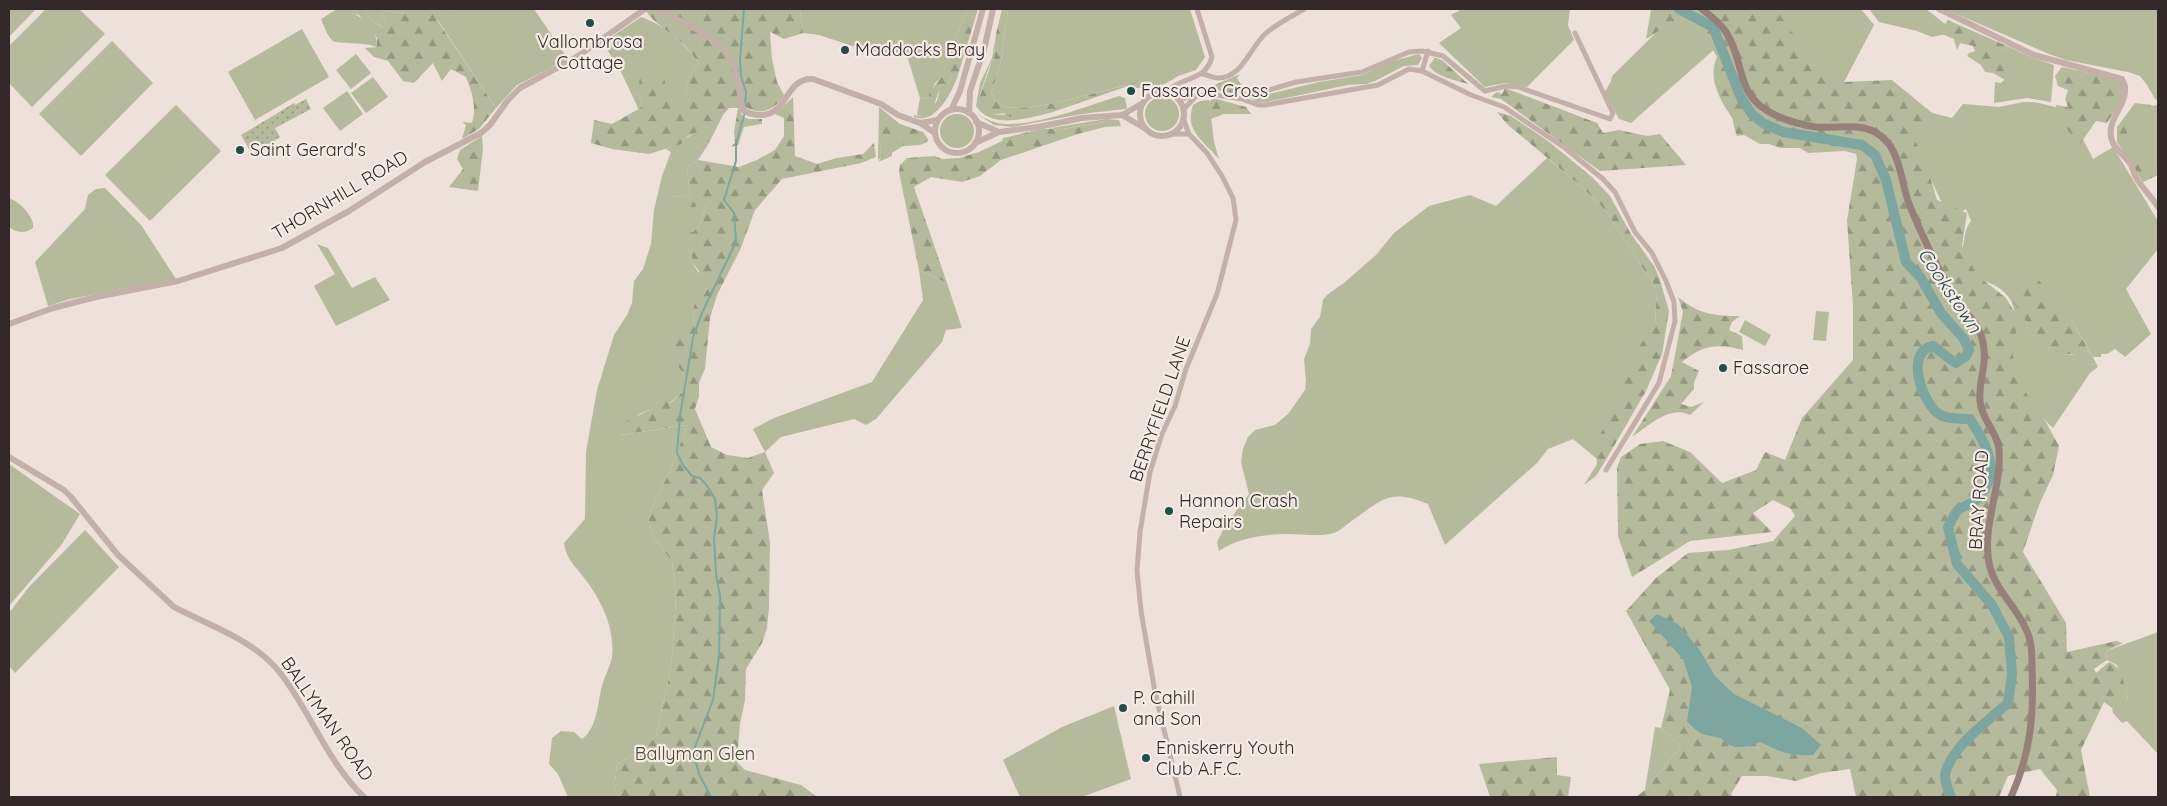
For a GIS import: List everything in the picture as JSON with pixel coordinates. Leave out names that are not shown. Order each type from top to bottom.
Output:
[{"type":"main road","name":"BRAY ROAD","points":[[1702,9],[1726,32],[1745,87],[1759,106],[1776,115],[1804,124],[1818,127],[1857,126],[1884,138],[1890,145],[1908,201],[1930,251],[1960,304],[1980,332],[1986,360],[1980,391],[1980,403],[1983,414],[1997,438],[1999,460],[1999,474],[1988,538],[1990,564],[2002,593],[2025,625],[2031,648],[2034,700],[2031,730],[2025,761],[2011,797]]},
{"type":"street","name":"THORNHILL ROAD","points":[[9,324],[53,308],[96,297],[178,281],[282,248],[349,211],[425,162],[481,133],[520,88],[575,58],[645,9]]},
{"type":"street","points":[[655,9],[699,31],[723,49],[733,63],[743,110],[752,114],[771,114],[779,110],[794,85],[809,78],[881,104],[898,115],[920,123],[935,133],[940,144],[954,152],[966,151],[975,143],[999,132],[1082,118],[1122,115],[1143,103],[1152,95],[1164,92],[1203,74],[1216,78],[1235,72],[1246,61],[1266,32],[1304,9]]},
{"type":"street","points":[[920,123],[938,120],[951,110],[960,91],[983,9]]},
{"type":"street","points":[[969,113],[970,91],[984,50],[993,9]]},
{"type":"street","points":[[1197,9],[1212,57],[1203,74]]},
{"type":"street","points":[[1938,9],[2034,54],[2122,79],[2126,85],[2122,103],[2111,124],[2110,134],[2112,143],[2131,164],[2137,180],[2158,207]]},
{"type":"street","points":[[1255,94],[1296,82],[1362,72],[1409,52],[1428,51],[1443,56],[1485,91],[1506,86],[1518,87],[1610,119],[1613,113],[1575,33]]},
{"type":"street","points":[[1422,71],[1428,51]]},
{"type":"street","points":[[1164,92],[1176,97],[1210,94],[1265,105],[1347,89],[1370,87],[1409,69],[1422,71],[1471,95],[1504,108],[1565,148],[1603,179],[1615,192],[1635,232],[1652,253],[1674,302],[1675,321],[1659,383],[1606,470]]},
{"type":"street","points":[[1170,134],[1176,130],[1183,118],[1183,110],[1176,97],[1176,85]]},
{"type":"street","points":[[1183,110],[1196,96]]},
{"type":"street","points":[[1143,103],[1141,117],[1147,129]]},
{"type":"street","points":[[951,110],[958,109],[969,113],[976,122],[978,129],[975,143]]},
{"type":"street","points":[[1122,115],[1158,135],[1189,134]]},
{"type":"street","name":"BERRYFIELD LANE","points":[[1180,797],[1155,692],[1142,620],[1137,571],[1140,532],[1150,472],[1162,434],[1175,406],[1186,369],[1217,294],[1236,220],[1233,198],[1222,176],[1207,153],[1189,134],[1183,118]]},
{"type":"street","points":[[935,133],[938,120]]},
{"type":"street","points":[[976,122],[999,132]]},
{"type":"street","name":"BALLYMAN ROAD","points":[[9,457],[64,490],[118,555],[169,603],[251,646],[268,660],[295,694],[341,772],[364,797]]},
{"type":"green space","points":[[9,9],[36,9],[9,37]]},
{"type":"green space","points":[[46,9],[79,9],[105,34],[32,107],[9,83],[9,46]]},
{"type":"green space","points":[[337,9],[357,9],[352,13],[362,18],[370,26],[377,41],[377,47],[333,41],[327,34],[321,19]]},
{"type":"green space","points":[[357,9],[366,9],[365,11],[373,22],[382,27],[386,20],[380,12],[395,11],[403,14],[404,9],[452,9],[437,20],[496,108],[479,129],[462,139],[466,125],[462,122],[472,123],[474,111],[472,94],[466,77],[451,69],[442,81],[433,63],[414,83],[403,81],[388,61],[374,57],[365,48],[377,47],[377,38],[359,15],[351,13]]},
{"type":"green space","points":[[366,9],[404,9],[403,14],[395,11],[380,12],[386,20],[383,27],[373,22],[365,11]]},
{"type":"green space","points":[[452,9],[534,9],[568,59],[517,85],[496,108],[437,19]]},
{"type":"green space","points":[[645,9],[800,9],[803,33],[784,39],[770,32],[772,59],[777,82],[784,95],[776,105],[767,110],[756,111],[744,106],[739,108],[743,117],[762,119],[762,124],[744,127],[738,145],[731,147],[735,143],[734,132],[738,108],[729,108],[723,115],[709,143],[701,130],[688,136],[681,144],[649,154],[612,149],[591,143],[594,120],[612,124],[642,107],[638,92],[640,77],[661,69],[672,105],[686,94],[687,79],[699,64],[690,51],[653,20]]},
{"type":"green space","points":[[800,9],[967,9],[941,78],[935,83],[928,99],[920,98],[908,59],[900,54],[865,50],[819,35],[803,33]]},
{"type":"green space","points":[[967,9],[978,9],[959,72],[952,76],[948,84],[944,84],[941,88],[933,107],[927,115],[922,117],[917,115],[920,98],[928,99],[930,91],[941,78]]},
{"type":"green space","points":[[1002,9],[1008,9],[1001,61],[991,94],[1001,105],[1011,108],[1025,108],[1134,83],[1138,88],[1128,86],[1050,113],[1046,110],[1028,116],[1023,114],[1017,118],[1007,116],[1004,113],[992,115],[986,113],[979,102],[991,61],[994,59],[996,34]]},
{"type":"green space","points":[[1008,9],[1190,9],[1205,57],[1196,70],[1178,76],[1165,84],[1138,88],[1126,85],[1043,105],[1011,108],[1001,105],[991,94],[1001,61]]},
{"type":"green space","points":[[1462,9],[1570,9],[1568,25],[1574,40],[1527,87],[1505,83],[1485,87],[1439,43],[1461,28],[1451,15]]},
{"type":"green space","points":[[1649,9],[1776,9],[1805,51],[1844,82],[1892,80],[1937,117],[1914,128],[1912,136],[1924,156],[1937,200],[1967,213],[1962,246],[1977,275],[2006,298],[2018,318],[2013,353],[2014,376],[2042,415],[2059,446],[2053,475],[2039,505],[2023,552],[2066,623],[2067,652],[2116,641],[2123,643],[2106,651],[2107,660],[2094,669],[2096,673],[2109,662],[2118,668],[2123,678],[2128,700],[2112,708],[2104,702],[2081,750],[2090,797],[2056,797],[2057,790],[2040,769],[2008,776],[1999,797],[1856,797],[1850,769],[1821,773],[1796,781],[1767,776],[1742,776],[1731,794],[1734,797],[1636,797],[1645,790],[1681,747],[1661,728],[1670,690],[1626,611],[1656,578],[1688,553],[1728,550],[1773,541],[1795,516],[1791,509],[1773,500],[1753,513],[1772,532],[1690,541],[1632,577],[1618,536],[1617,468],[1621,457],[1640,444],[1663,441],[1690,452],[1722,483],[1756,470],[1765,452],[1785,460],[1802,418],[1853,360],[1853,307],[1847,220],[1857,159],[1856,154],[1845,151],[1808,153],[1800,148],[1780,148],[1769,144],[1760,144],[1744,135],[1737,136],[1732,119],[1716,89],[1714,70],[1717,57],[1698,25],[1676,20],[1646,39],[1651,10]]},
{"type":"green space","points":[[1771,9],[1861,9],[1874,25],[1843,84],[1803,61]]},
{"type":"green space","points":[[1869,9],[1926,9],[1949,27],[1945,34],[1932,37],[1917,31],[1879,22]]},
{"type":"green space","points":[[1945,9],[2158,9],[2158,100],[2155,99],[2140,76],[2066,60]]},
{"type":"green space","points":[[641,17],[650,20],[674,36],[699,64],[687,79],[686,94],[672,106],[667,92],[638,92],[642,107],[639,110],[622,74],[603,43]]},
{"type":"green space","points":[[1672,17],[1700,22],[1717,47],[1631,123],[1619,119],[1605,92],[1612,76]]},
{"type":"green space","points":[[1948,20],[2007,46],[1999,52],[2005,58],[2007,64],[2005,80],[1993,73],[1985,72],[1981,65],[1967,56],[1975,51],[1973,46],[1960,43],[1957,50],[1954,39],[1942,34],[1942,29]]},
{"type":"green space","points":[[302,29],[329,77],[255,120],[228,72]]},
{"type":"green space","points":[[996,34],[994,59],[991,61],[980,94],[992,115],[1023,114],[1046,110],[1050,113],[1021,119],[1000,120],[991,118],[976,106],[980,83],[992,58]]},
{"type":"green space","points":[[112,41],[153,83],[81,156],[39,114]]},
{"type":"green space","points":[[2007,46],[2054,65],[2051,102],[2027,98],[1994,103],[1995,82],[2001,83],[2005,79],[1999,52]]},
{"type":"green space","points":[[356,54],[371,73],[351,89],[336,70]]},
{"type":"green space","points":[[1419,54],[1422,58],[1418,65],[1404,66],[1366,84],[1348,85],[1266,102],[1257,102],[1245,95],[1249,93],[1256,97],[1319,82],[1362,75],[1393,61]]},
{"type":"green space","points":[[1435,58],[1442,60],[1468,84],[1447,78],[1432,70],[1429,66]]},
{"type":"green space","points":[[2062,67],[2124,81],[2128,86],[2127,93],[2107,123],[2096,121],[2080,144],[2068,131],[2064,115],[2057,114],[2056,105],[2068,107],[2065,99],[2068,90],[2058,86],[2055,76]]},
{"type":"green space","points":[[959,72],[948,96],[937,111],[930,116],[922,118],[914,117],[914,115],[922,117],[937,101],[940,88],[944,84],[948,84],[952,76]]},
{"type":"green space","points":[[1240,74],[1237,78],[1247,94],[1214,90],[1212,86]]},
{"type":"green space","points":[[373,77],[388,97],[366,113],[351,93]]},
{"type":"green space","points":[[1505,88],[1597,123],[1603,133],[1619,130],[1647,136],[1660,134],[1686,165],[1600,171],[1501,99],[1491,97],[1497,92],[1502,94]]},
{"type":"green space","points":[[347,91],[363,114],[340,131],[323,108]]},
{"type":"green space","points":[[1119,96],[1125,98],[1127,108],[1012,127],[994,125],[977,114],[999,123],[1019,123],[1063,114]]},
{"type":"green space","name":"Ballyman Glen","points":[[793,97],[795,156],[817,164],[837,158],[863,154],[874,143],[876,157],[861,163],[782,179],[755,210],[740,250],[717,295],[710,318],[705,368],[699,383],[699,397],[695,409],[711,447],[727,455],[748,458],[765,452],[774,473],[762,490],[770,543],[767,628],[762,643],[746,669],[745,700],[740,724],[737,762],[745,770],[801,785],[817,797],[621,797],[614,790],[617,764],[646,747],[656,736],[668,682],[672,656],[676,598],[672,562],[653,536],[648,518],[670,472],[687,425],[620,435],[624,422],[652,409],[660,399],[670,403],[683,392],[686,378],[678,366],[674,337],[695,325],[693,310],[695,303],[703,297],[707,288],[697,288],[699,271],[692,262],[691,247],[680,236],[683,232],[693,232],[702,221],[706,205],[685,208],[668,197],[690,196],[687,167],[698,160],[739,167],[775,150],[784,136],[784,118],[775,114]]},
{"type":"green space","points":[[1162,97],[1169,98],[1174,102],[1178,107],[1178,121],[1174,126],[1169,130],[1162,131],[1155,130],[1150,126],[1146,121],[1145,114],[1146,107],[1150,102],[1155,98]]},
{"type":"green space","points":[[1213,98],[1246,107],[1251,114],[1224,114],[1211,119],[1209,102]]},
{"type":"green space","points":[[306,99],[311,109],[275,128],[280,137],[253,156],[241,135],[294,103],[295,105]]},
{"type":"green space","points":[[1209,100],[1214,142],[1219,159],[1197,135],[1191,122],[1193,105],[1200,101]]},
{"type":"green space","points":[[2023,102],[2034,102],[2068,110],[2093,159],[2113,147],[2158,221],[2158,249],[2126,289],[2151,334],[2125,357],[2115,349],[2107,354],[2101,354],[2101,357],[2093,357],[2071,319],[2026,321],[2028,330],[2069,355],[2075,355],[2091,365],[2096,363],[2098,367],[2090,373],[2053,428],[2018,386],[2012,373],[2015,316],[2011,301],[2005,293],[1972,274],[1966,267],[1963,258],[1963,246],[1966,229],[1971,221],[1966,209],[1949,218],[1910,135],[1911,127],[1925,111],[1952,118],[1963,104],[1999,107]]},
{"type":"green space","points":[[2135,103],[2152,105],[2135,116],[2127,133],[2126,147],[2133,152],[2137,159],[2155,169],[2158,164],[2158,175],[2143,182],[2117,142],[2117,127]]},
{"type":"green space","points":[[176,105],[221,151],[150,221],[105,175]]},
{"type":"green space","points":[[2158,105],[2158,174],[2143,182],[2132,161],[2117,142],[2117,127],[2143,107]]},
{"type":"green space","points":[[879,107],[900,124],[923,132],[928,139],[927,142],[920,145],[903,146],[901,139],[890,135],[880,145],[881,158],[878,160]]},
{"type":"green space","points":[[1497,112],[1511,116],[1548,141],[1592,177],[1610,196],[1631,234],[1654,266],[1669,311],[1662,354],[1646,391],[1596,476],[1584,485],[1597,464],[1596,440],[1618,408],[1623,379],[1634,365],[1634,354],[1655,324],[1657,290],[1606,211],[1582,187],[1507,124]]},
{"type":"green space","points":[[957,114],[969,119],[974,131],[969,143],[957,148],[945,143],[940,131],[945,119]]},
{"type":"green space","points":[[1106,119],[1119,120],[1121,126],[1105,127],[1104,122],[1057,130],[1051,128]]},
{"type":"green space","points":[[1105,122],[1105,127],[1001,160],[980,176],[962,182],[931,177],[914,187],[947,283],[919,270],[899,172],[900,165],[907,158],[935,156],[942,159],[959,158],[979,152],[1002,141],[1003,138],[1038,130],[1057,130]]},
{"type":"green space","points":[[701,129],[709,143],[698,160],[687,167],[690,196],[669,197],[706,205],[702,221],[693,232],[683,232],[691,247],[692,262],[707,287],[703,297],[693,310],[695,325],[678,366],[686,378],[683,392],[669,403],[660,400],[652,409],[639,414],[621,435],[687,425],[670,472],[648,518],[653,536],[672,562],[676,598],[672,656],[668,682],[656,736],[646,747],[617,764],[614,790],[621,797],[568,797],[558,774],[549,764],[552,738],[561,731],[574,732],[582,739],[591,729],[596,717],[602,686],[611,661],[612,647],[609,626],[602,606],[569,559],[564,543],[585,519],[586,452],[597,390],[614,335],[627,315],[632,303],[634,281],[643,269],[651,244],[654,210],[662,176],[671,152],[666,149]]},
{"type":"green space","points":[[890,134],[901,139],[903,146],[892,153],[892,156],[878,162],[881,158],[880,145]]},
{"type":"green space","points":[[482,136],[483,149],[478,191],[449,187],[463,169],[457,159],[460,150]]},
{"type":"green space","points":[[1547,158],[1582,187],[1606,211],[1657,290],[1655,324],[1602,463],[1573,439],[1548,449],[1537,463],[1445,545],[1428,504],[1415,499],[1396,497],[1380,501],[1334,533],[1323,535],[1288,534],[1261,536],[1234,543],[1219,551],[1217,542],[1225,526],[1249,494],[1241,462],[1243,449],[1248,437],[1255,430],[1275,425],[1288,414],[1305,390],[1304,359],[1310,344],[1311,329],[1320,317],[1323,300],[1327,295],[1376,255],[1394,233],[1429,206],[1470,195],[1496,206]]},
{"type":"green space","points":[[105,188],[141,225],[176,279],[70,299],[48,306],[35,262],[85,209],[88,195],[96,189]]},
{"type":"green space","points":[[11,199],[19,203],[26,211],[32,220],[33,228],[21,232],[9,227],[9,200]]},
{"type":"green space","points":[[317,244],[328,248],[352,288],[375,277],[390,300],[336,326],[314,286],[335,274]]},
{"type":"green space","points":[[919,270],[947,283],[962,328],[946,330],[942,342],[876,419],[866,425],[854,419],[781,437],[765,452],[753,429],[774,418],[872,382],[923,300]]},
{"type":"green space","points":[[2037,278],[2071,319],[2096,363],[2091,365],[2079,360],[2075,355],[2045,351],[2028,330],[2026,321],[2012,301]]},
{"type":"green space","points":[[1678,297],[1692,307],[1707,313],[1740,316],[1732,322],[1729,330],[1742,336],[1743,350],[1718,346],[1703,349],[1689,356],[1682,362],[1699,371],[1694,382],[1694,389],[1681,404],[1691,407],[1704,402],[1690,415],[1674,413],[1667,415],[1632,437],[1671,376],[1683,312]]},
{"type":"green space","points":[[1816,311],[1829,312],[1826,341],[1813,340]]},
{"type":"green space","points":[[1745,320],[1771,335],[1765,346],[1739,332]]},
{"type":"green space","points":[[9,464],[80,514],[62,544],[9,606]]},
{"type":"green space","points":[[85,530],[119,567],[15,673],[9,666],[9,613],[29,587]]},
{"type":"green space","points":[[2158,632],[2158,754],[2127,721],[2122,723],[2113,713],[2112,708],[2128,699],[2117,665],[2107,660],[2106,651]]},
{"type":"green space","points":[[1114,706],[1131,779],[1082,797],[1020,797],[1003,760],[1062,727]]},
{"type":"green space","points":[[1655,727],[1661,728],[1681,747],[1645,790]]},
{"type":"green space","points":[[1557,757],[1557,775],[1571,777],[1568,797],[1490,797],[1479,764]]},
{"type":"water","points":[[1657,614],[1678,624],[1699,649],[1715,676],[1734,694],[1802,728],[1821,745],[1813,755],[1786,753],[1761,742],[1737,747],[1730,745],[1720,738],[1702,734],[1696,730],[1687,721],[1692,687],[1683,659],[1649,621]]},
{"type":"waterway","points":[[744,9],[740,61],[741,76],[746,92],[745,108]]},
{"type":"waterway","name":"Cookstown","points":[[1679,9],[1713,27],[1741,98],[1752,114],[1763,123],[1783,132],[1862,145],[1875,155],[1886,180],[1906,262],[1921,278],[1941,313],[1964,339],[1969,350],[1966,356],[1956,363],[1933,346],[1924,350],[1919,357],[1919,378],[1922,389],[1933,408],[1942,416],[1970,419],[1986,448],[1991,468],[1990,478],[1978,498],[1958,510],[1948,527],[1957,564],[1992,605],[2009,637],[2012,674],[2008,703],[1962,745],[1948,765],[1945,777],[1951,797]]},
{"type":"waterway","points":[[711,797],[699,774],[695,759],[695,747],[713,700],[719,656],[720,596],[716,574],[714,538],[717,516],[715,499],[708,487],[700,478],[692,476],[683,465],[677,453],[680,416],[693,338],[701,315],[736,242],[734,213],[724,200],[736,161],[736,144],[745,112]]},
{"type":"place","name":"Vallombrosa Cottage","points":[[590,23]]},
{"type":"place","name":"Maddocks Bray","points":[[845,50]]},
{"type":"place","name":"Fassaroe Cross","points":[[1131,91]]},
{"type":"place","name":"Saint Gerard's","points":[[240,150]]},
{"type":"place","name":"Fassaroe","points":[[1723,368]]},
{"type":"place","name":"Hannon Crash Repairs","points":[[1169,511]]},
{"type":"place","name":"P. Cahill and Son","points":[[1123,708]]},
{"type":"place","name":"Enniskerry Youth Club A.F.C.","points":[[1146,758]]}]
